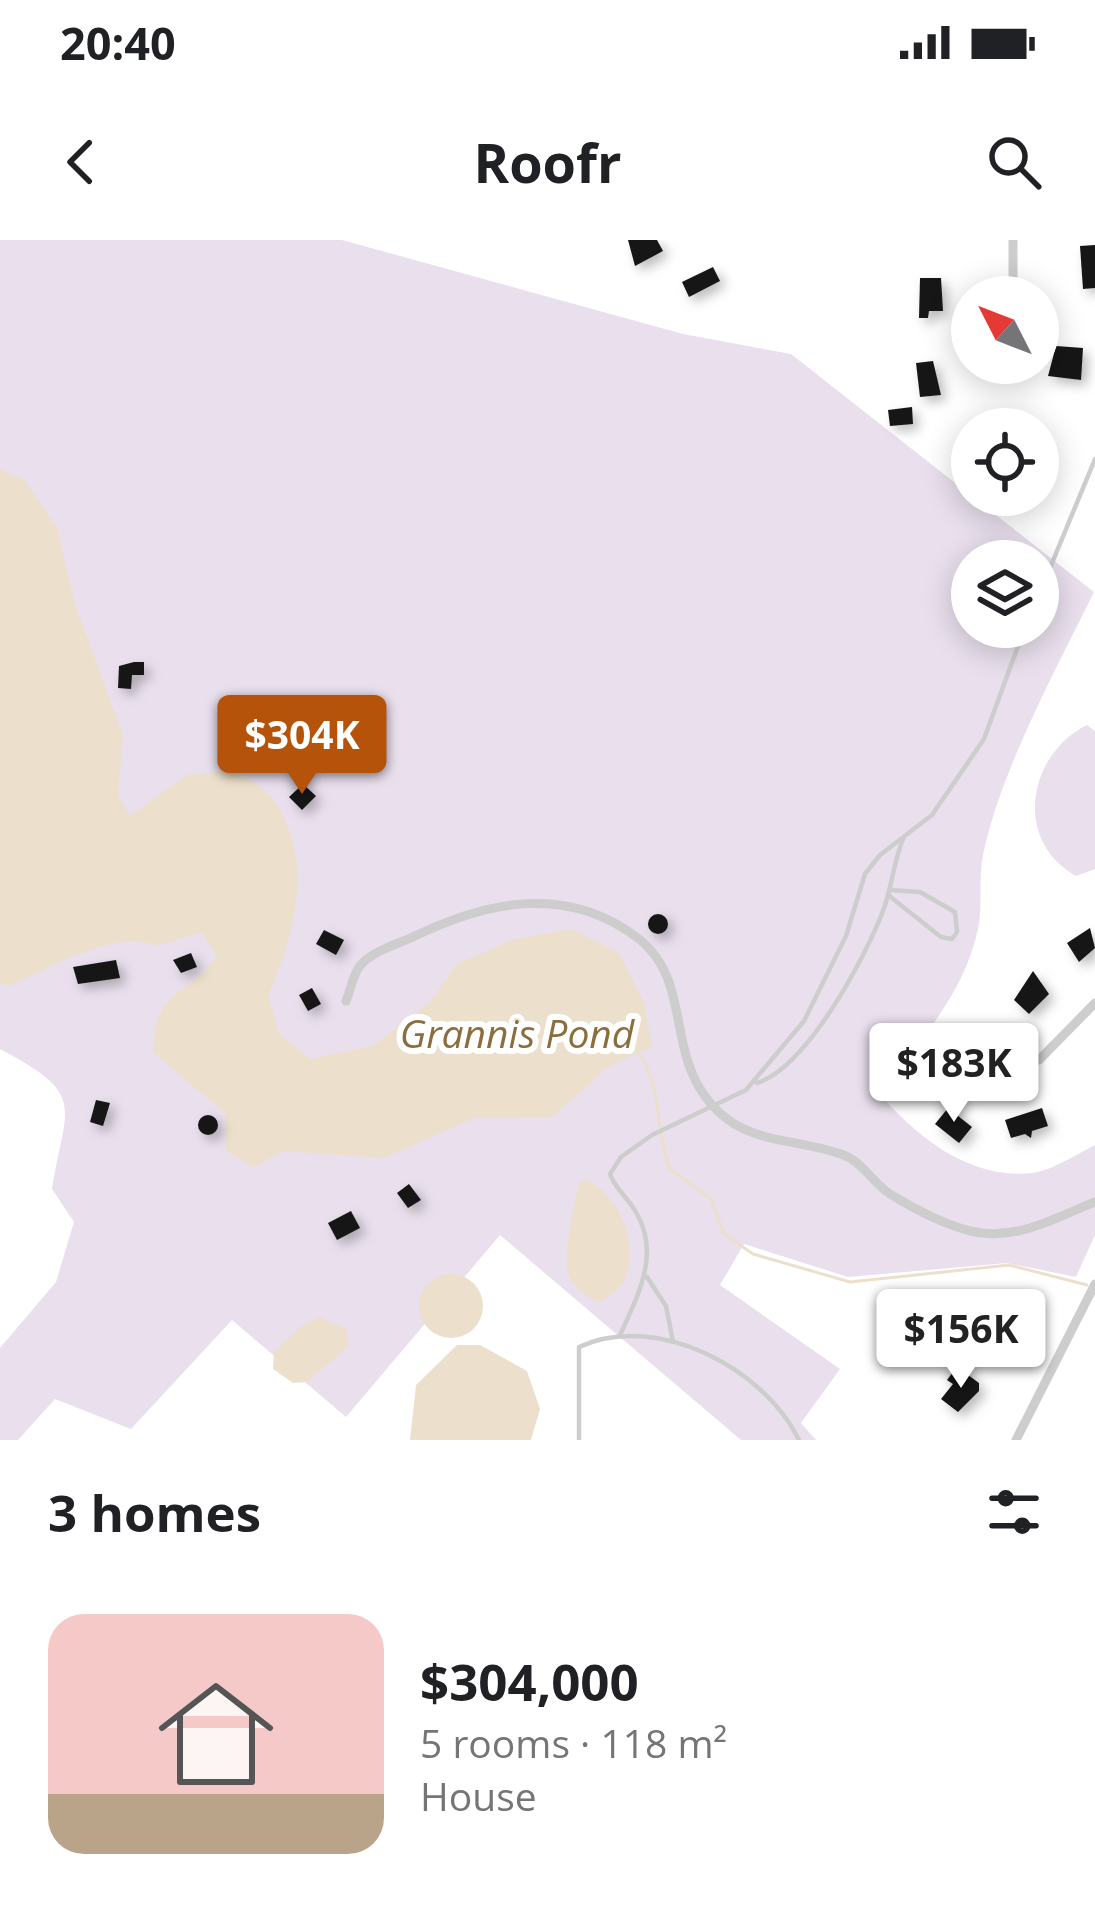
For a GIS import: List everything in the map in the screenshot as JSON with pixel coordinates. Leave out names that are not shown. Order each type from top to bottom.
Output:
[{"type":"street","points":[[1013,240],[1013,276]]},
{"type":"street","points":[[346,1001],[360,967],[375,955],[459,915],[532,900],[595,915],[638,938],[664,965],[677,1005],[681,1044],[700,1089],[756,1138],[844,1155],[888,1192],[978,1233],[1013,1234],[1095,1202]]},
{"type":"street","points":[[989,1073],[1039,1060],[1095,1003]]},
{"type":"street","points":[[1016,1440],[1095,1284]]},
{"type":"lane","points":[[1059,546],[1095,459]]},
{"type":"lane","points":[[752,1085],[813,1005],[846,936],[865,874],[880,854],[932,815],[984,739],[1016,648]]},
{"type":"lane","points":[[620,1335],[647,1277],[649,1252],[635,1209],[610,1174],[621,1156],[652,1135],[692,1119],[713,1102],[792,1064],[872,937],[903,838]]},
{"type":"lane","points":[[889,892],[940,901],[955,912],[957,932],[946,940],[930,932],[889,892]]},
{"type":"lane","points":[[647,1277],[666,1306],[674,1345]]},
{"type":"lane","points":[[579,1440],[579,1347],[620,1335],[724,1360],[766,1397],[799,1440]]},
{"type":"shaded area","points":[[0,240],[342,240],[683,334],[791,354],[951,480],[951,516],[997,516],[1028,540],[951,540],[951,648],[1059,648],[1059,565],[1094,592],[1002,790],[983,855],[978,929],[962,975],[938,1016],[878,1092],[927,1139],[987,1170],[1033,1173],[1095,1145],[1095,1235],[1076,1277],[1007,1263],[848,1277],[744,1244],[720,1285],[840,1369],[801,1423],[816,1440],[741,1440],[500,1235],[346,1417],[232,1320],[131,1429],[55,1399],[18,1440],[0,1440],[0,1348],[56,1282],[74,1222],[52,1189],[64,1105],[48,1079],[0,1049]]},
{"type":"shaded area","points":[[1087,725],[1095,731],[1095,869],[1076,876],[1056,861],[1043,842],[1035,799],[1051,756]]},
{"type":"water","name":"Grannis Pond","points":[[0,469],[25,481],[57,528],[74,602],[123,735],[118,795],[130,816],[187,775],[234,770],[269,794],[286,821],[294,846],[297,897],[268,996],[280,1035],[310,1059],[373,1046],[429,1003],[457,964],[515,939],[572,929],[619,953],[644,1003],[652,1046],[608,1067],[552,1117],[474,1118],[384,1158],[283,1151],[253,1168],[226,1150],[225,1113],[153,1052],[166,1004],[217,956],[201,932],[157,946],[123,942],[103,946],[10,986],[0,983]]},
{"type":"water","points":[[582,1179],[612,1201],[628,1238],[626,1277],[615,1292],[598,1302],[578,1288],[567,1266],[571,1221]]},
{"type":"water","points":[[451,1274],[474,1283],[483,1306],[474,1329],[451,1338],[428,1329],[419,1306],[428,1283]]},
{"type":"water","points":[[320,1317],[347,1330],[348,1347],[306,1382],[293,1383],[273,1369],[274,1353],[300,1327]]},
{"type":"water","points":[[457,1345],[480,1345],[527,1371],[540,1409],[531,1440],[410,1440],[416,1385]]},
{"type":"building","points":[[628,240],[657,240],[663,251],[635,266]]},
{"type":"building","points":[[1095,245],[1095,288],[1083,289],[1080,246]]},
{"type":"building","points":[[713,267],[720,281],[689,297],[682,282]]},
{"type":"building","points":[[920,278],[941,278],[943,311],[929,311],[928,318],[919,318]]},
{"type":"building","points":[[1059,346],[1083,348],[1081,380],[1059,377]]},
{"type":"building","points":[[933,361],[941,395],[920,397],[916,363]]},
{"type":"building","points":[[912,407],[913,424],[890,426],[888,410]]},
{"type":"building","points":[[144,662],[144,675],[132,675],[131,689],[118,688],[119,666]]},
{"type":"building","points":[[303,784],[316,796],[302,810],[289,797]]},
{"type":"building","points":[[658,914],[668,924],[658,934],[648,924]]},
{"type":"building","points":[[1090,928],[1095,948],[1079,962],[1067,943]]},
{"type":"building","points":[[324,930],[344,940],[336,955],[316,944]]},
{"type":"building","points":[[191,953],[197,967],[181,973],[173,960]]},
{"type":"building","points":[[116,960],[120,978],[78,984],[73,967]]},
{"type":"building","points":[[1033,971],[1049,994],[1029,1014],[1014,1000]]},
{"type":"building","points":[[312,988],[321,1004],[308,1011],[299,995]]},
{"type":"building","points":[[96,1100],[110,1103],[103,1126],[90,1122]]},
{"type":"building","points":[[948,1108],[972,1127],[959,1143],[935,1124]]},
{"type":"building","points":[[1042,1108],[1048,1126],[1032,1131],[1031,1138],[1025,1134],[1011,1138],[1005,1120]]},
{"type":"building","points":[[208,1115],[218,1125],[208,1135],[198,1125]]},
{"type":"building","points":[[409,1184],[421,1200],[408,1208],[397,1193]]},
{"type":"building","points":[[351,1211],[360,1228],[337,1240],[328,1223]]},
{"type":"building","points":[[953,1372],[960,1377],[964,1372],[979,1383],[979,1391],[958,1412],[941,1399],[953,1384],[947,1380]]},
{"type":"waterway","points":[[637,1050],[651,1079],[670,1169],[711,1199],[724,1234],[753,1254],[850,1282],[1009,1265],[1087,1285]]}]
